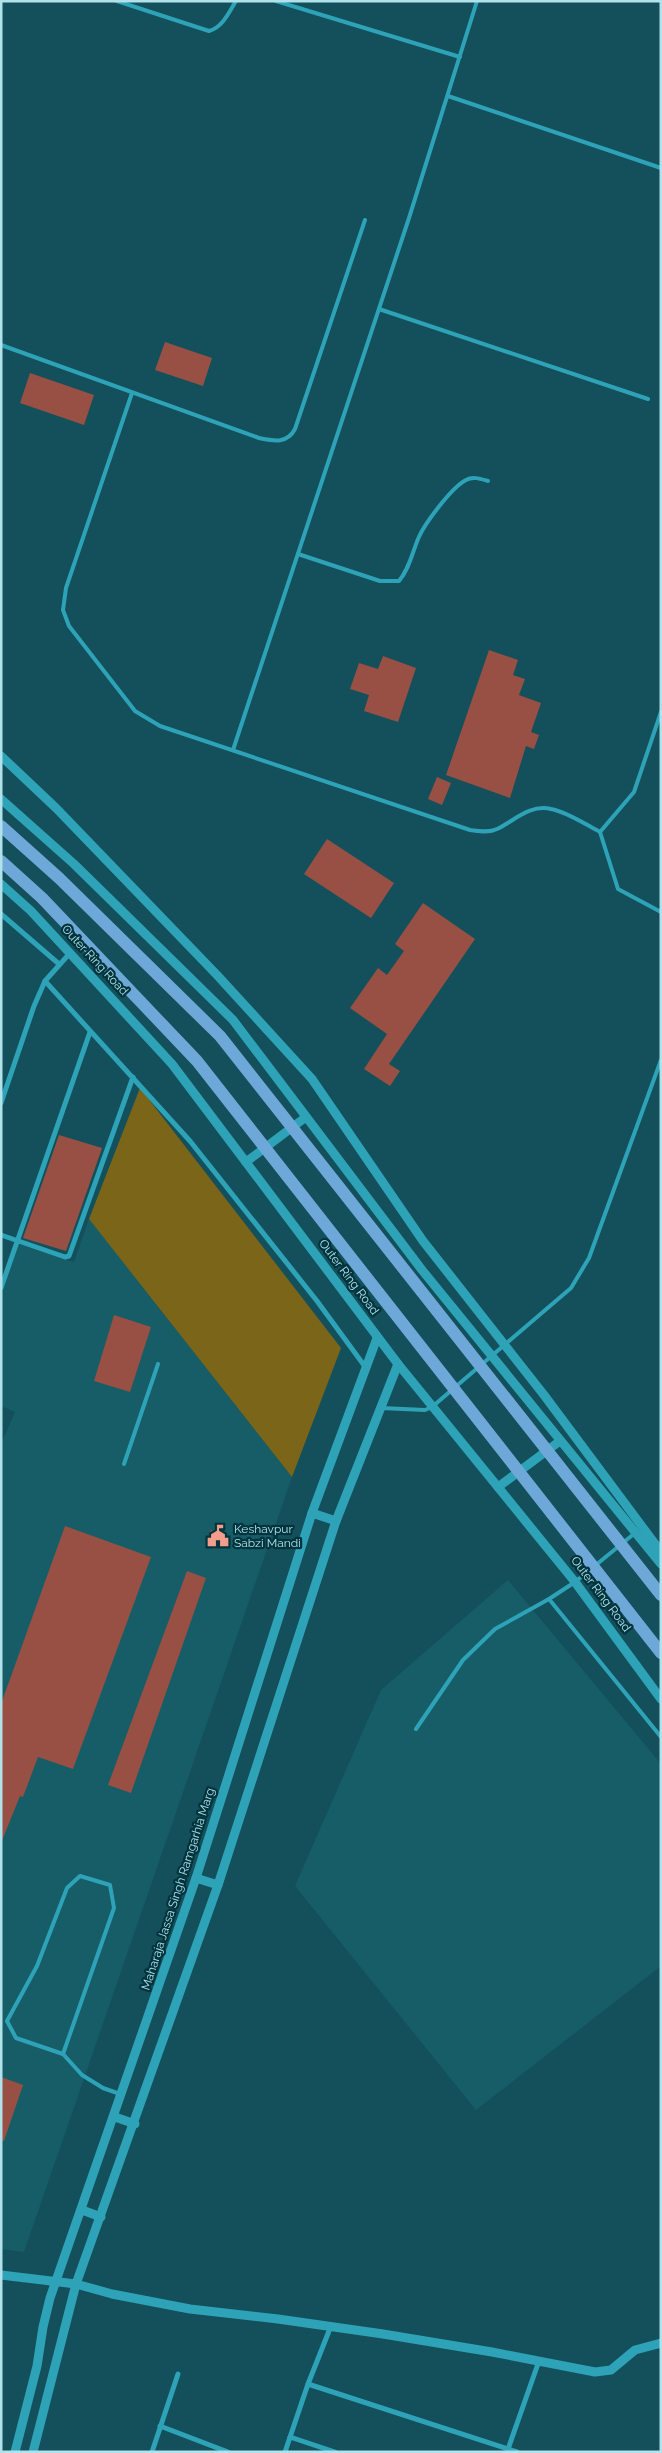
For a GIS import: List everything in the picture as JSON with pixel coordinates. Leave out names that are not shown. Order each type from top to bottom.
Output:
[{"type":"main road","points":[[1,826],[66,885],[220,1036],[661,1595]]},
{"type":"main road","name":"Outer Ring Road","points":[[1,861],[42,898],[197,1060],[661,1653]]},
{"type":"street","points":[[1,756],[56,808],[203,961],[312,1079],[423,1241],[505,1345],[661,1552]]},
{"type":"street","points":[[1,799],[74,864],[233,1020],[422,1270],[661,1564]]},
{"type":"street","name":"Outer Ring Road","points":[[1,884],[70,953],[172,1064],[377,1338],[575,1582],[661,1699]]},
{"type":"street","points":[[1,914],[59,964]]},
{"type":"street","points":[[1,1103],[34,1006],[45,982],[70,953]]},
{"type":"street","points":[[45,982],[190,1141],[318,1301],[366,1368]]},
{"type":"street","points":[[1,1288],[90,1032]]},
{"type":"street","points":[[1,1236],[65,1257],[69,1256],[133,1077]]},
{"type":"street","points":[[246,1162],[306,1117]]},
{"type":"street","name":"Maharaja Jassa Singh Ramgarhia Marg","points":[[15,2452],[37,2366],[43,2327],[56,2281],[115,2117],[196,1878],[312,1513],[377,1338]]},
{"type":"street","points":[[33,2452],[76,2284],[135,2124],[218,1885],[336,1521],[398,1364]]},
{"type":"street","points":[[498,1487],[560,1441]]},
{"type":"street","points":[[312,1513],[336,1521]]},
{"type":"street","points":[[196,1878],[218,1885]]},
{"type":"street","points":[[115,2117],[135,2124]]},
{"type":"street","points":[[82,2210],[101,2217]]},
{"type":"street","points":[[1,2275],[76,2284],[112,2294],[190,2309],[331,2326],[595,2372],[611,2370],[635,2350],[661,2343]]},
{"type":"street","points":[[285,2452],[308,2384],[331,2326]]},
{"type":"street","points":[[507,2450],[539,2361]]},
{"type":"street","points":[[152,2452],[178,2374]]},
{"type":"street","points":[[308,2384],[518,2452]]},
{"type":"street","points":[[160,2426],[228,2452]]},
{"type":"street","points":[[290,2436],[335,2452]]},
{"type":"lane","points":[[117,1],[209,31],[216,29],[236,1]]},
{"type":"lane","points":[[276,1],[460,57]]},
{"type":"lane","points":[[233,750],[379,309],[477,1]]},
{"type":"lane","points":[[448,96],[661,168]]},
{"type":"lane","points":[[1,346],[259,438],[274,441],[283,440],[291,436],[365,220]]},
{"type":"lane","points":[[379,309],[648,398]]},
{"type":"lane","points":[[132,393],[66,588],[62,610],[70,626],[135,711],[160,726],[470,830],[487,832],[497,829],[529,811],[544,808],[558,811],[600,832],[618,889],[661,912]]},
{"type":"lane","points":[[298,554],[380,581],[399,581],[404,576],[418,538],[428,522],[460,484],[467,479],[475,478],[488,481]]},
{"type":"lane","points":[[600,832],[634,792],[661,712]]},
{"type":"lane","points":[[380,1408],[425,1410],[432,1407],[571,1288],[589,1258],[661,1060]]},
{"type":"lane","points":[[124,1464],[158,1364]]},
{"type":"lane","points":[[416,1729],[463,1660],[495,1629],[575,1582],[635,1533]]},
{"type":"lane","points":[[548,1599],[661,1737]]},
{"type":"lane","points":[[63,2054],[114,1908],[110,1886],[80,1876],[67,1888],[37,1966],[7,2021],[16,2038],[63,2054],[82,2075],[103,2088],[122,2095]]},
{"type":"shaded area","points":[[140,1088],[341,1348],[292,1477],[89,1219]]},
{"type":"shaded area","name":"Keshavpur Sabzi Mandi","points":[[89,1219],[292,1477],[24,2252],[1,2249],[1,1444],[15,1412],[1,1406],[1,1295],[19,1244],[74,1262]]},
{"type":"shaded area","points":[[508,1580],[661,1764],[661,1966],[476,2110],[295,1886],[381,1690]]},
{"type":"building","points":[[165,342],[212,358],[203,386],[155,370]]},
{"type":"building","points":[[30,373],[94,395],[84,425],[20,403]]},
{"type":"building","points":[[489,650],[518,660],[513,675],[525,679],[519,695],[541,703],[531,732],[539,735],[534,749],[526,746],[510,798],[446,775]]},
{"type":"building","points":[[383,656],[416,668],[398,722],[364,711],[369,695],[350,689],[359,663],[378,669]]},
{"type":"building","points":[[437,777],[451,783],[442,805],[428,799]]},
{"type":"building","points":[[327,839],[394,883],[371,918],[304,874]]},
{"type":"building","points":[[423,903],[475,939],[389,1064],[400,1071],[390,1086],[364,1069],[387,1034],[350,1008],[378,968],[387,975],[404,951],[395,944]]},
{"type":"building","points":[[59,1135],[102,1148],[66,1251],[23,1238]]},
{"type":"building","points":[[114,1315],[151,1327],[130,1392],[94,1381]]},
{"type":"building","points":[[65,1526],[151,1557],[73,1769],[38,1757],[23,1797],[20,1796],[1,1843],[1,1704]]},
{"type":"building","points":[[211,1530],[229,1537],[224,1547],[214,1549],[206,1541]]},
{"type":"building","points":[[187,1571],[206,1578],[131,1793],[108,1785]]},
{"type":"building","points":[[1,2077],[23,2085],[4,2141],[1,2141]]},
{"type":"place","name":"Keshavpur Sabzi Mandi","points":[[218,1536]]}]
